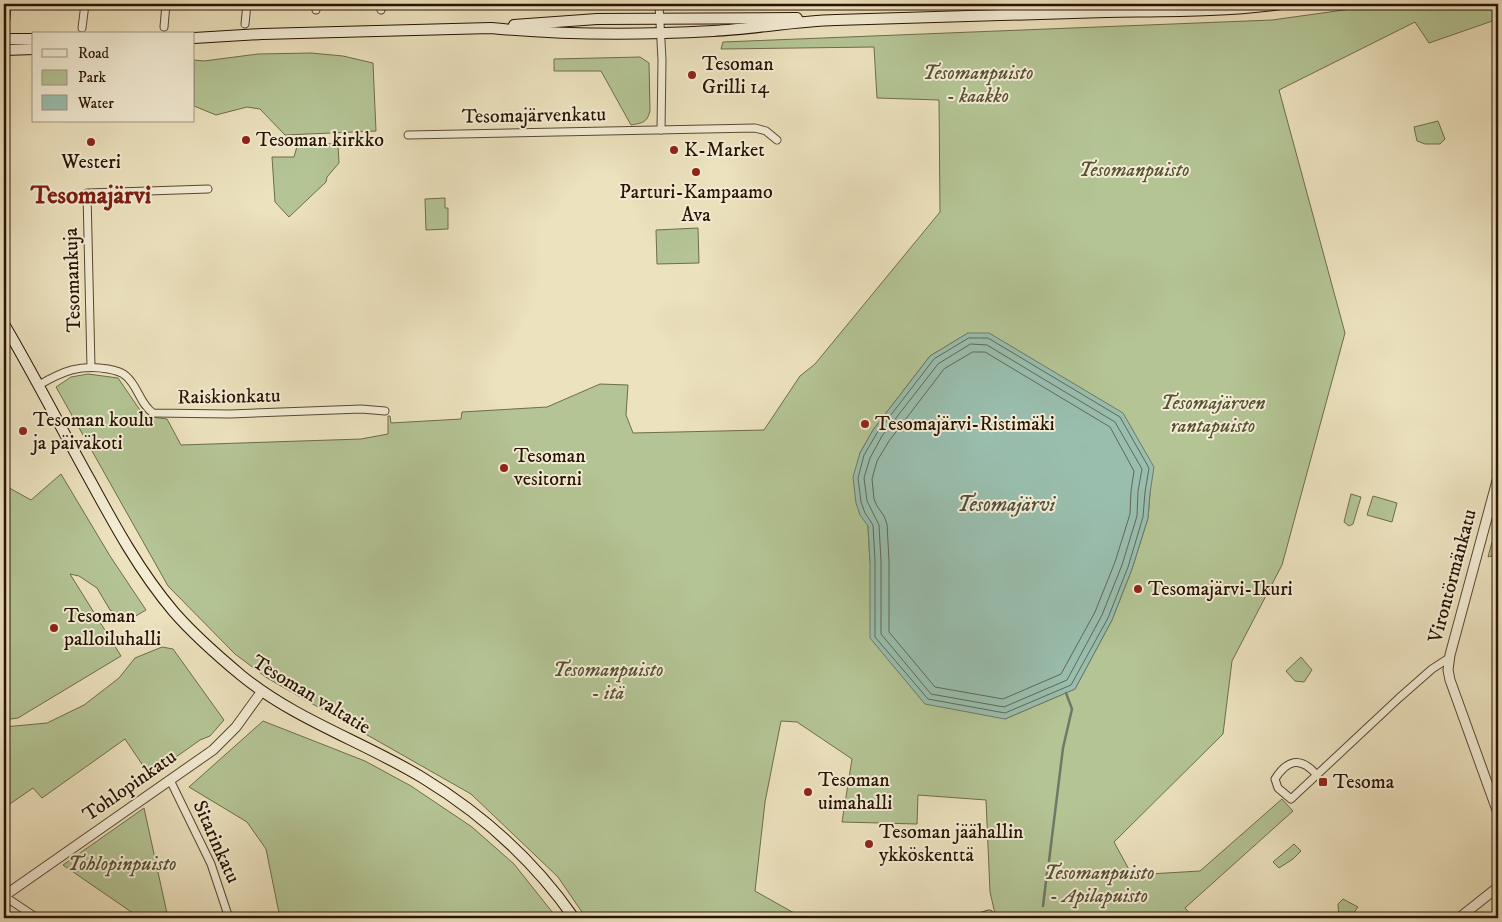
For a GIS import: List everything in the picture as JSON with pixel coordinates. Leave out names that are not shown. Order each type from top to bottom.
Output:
[{"type":"main road","points":[[195,38],[262,34],[490,28],[660,33],[742,29],[821,20],[1151,7],[1264,6],[1281,4]]},
{"type":"main road","points":[[490,28],[515,24],[597,19],[796,18],[821,20]]},
{"type":"main road","points":[[4,39],[32,39]]},
{"type":"main road","points":[[4,50],[32,49]]},
{"type":"main road","name":"Tesoman valtatie","points":[[4,324],[128,549],[151,583],[194,634],[262,691],[312,721],[422,777],[453,798],[517,850],[546,882],[574,918]]},
{"type":"street","points":[[6,19],[7,4]]},
{"type":"street","points":[[82,28],[85,4]]},
{"type":"street","points":[[164,27],[166,4]]},
{"type":"street","points":[[245,24],[247,4]]},
{"type":"street","points":[[660,4],[661,130]]},
{"type":"street","name":"Tesomajärvenkatu","points":[[408,135],[755,128],[766,131],[777,140]]},
{"type":"street","name":"Tesomankuja","points":[[91,367],[87,193],[208,189]]},
{"type":"street","name":"Raiskionkatu","points":[[39,385],[66,371],[79,367],[91,367],[115,370],[127,376],[146,408],[153,413],[230,414],[361,409],[385,411]]},
{"type":"street","name":"Virontörmänkatu","points":[[1316,774],[1310,767],[1301,763],[1292,763],[1282,767],[1275,779],[1278,788],[1292,798],[1399,698],[1432,669],[1449,658],[1498,477]]},
{"type":"street","points":[[1449,658],[1448,670],[1450,680],[1498,813]]},
{"type":"street","name":"Tohlopinkatu","points":[[4,896],[213,750],[236,727],[262,691]]},
{"type":"street","name":"Sitarinkatu","points":[[170,780],[211,864],[229,918]]},
{"type":"street","points":[[1459,918],[1498,887]]},
{"type":"street","points":[[4,896],[37,918]]},
{"type":"street","points":[[976,918],[989,914]]},
{"type":"street","points":[[801,918],[808,918]]},
{"type":"green space","points":[[1387,4],[1498,4],[1498,19],[1429,43],[1415,22],[1279,90],[1345,333],[1282,565],[1232,661],[1223,734],[1114,842],[1132,875],[1200,871],[1282,799],[1293,811],[1185,908],[1194,918],[996,918],[990,892],[986,800],[918,795],[917,824],[842,822],[852,759],[797,722],[781,721],[765,802],[755,891],[794,913],[787,918],[586,918],[558,877],[471,794],[267,678],[235,654],[168,586],[56,387],[71,377],[88,374],[118,378],[144,416],[167,419],[181,445],[361,439],[388,434],[388,416],[390,416],[391,423],[461,419],[462,412],[547,407],[600,384],[628,385],[626,415],[633,433],[764,430],[800,376],[815,364],[940,212],[939,100],[877,98],[874,47],[721,49],[723,42],[1272,20]],"holes":[[[968,333],[1150,493],[1148,518],[1132,569],[1112,620],[1075,689],[1005,719],[870,562],[860,453],[873,430],[930,356]]]},
{"type":"green space","points":[[311,53],[343,56],[373,63],[376,131],[285,135],[260,109],[247,107],[216,115],[195,106],[195,60],[204,61],[258,54]]},
{"type":"green space","points":[[640,57],[649,63],[650,111],[644,122],[638,124],[631,125],[601,71],[554,71],[554,59]]},
{"type":"green space","points":[[1438,121],[1445,139],[1440,144],[1425,144],[1417,141],[1414,127]]},
{"type":"green space","points":[[298,143],[338,144],[339,163],[327,177],[326,182],[289,217],[275,202],[272,157],[294,157]]},
{"type":"green space","points":[[445,198],[445,208],[448,208],[448,229],[426,230],[425,199]]},
{"type":"green space","points":[[698,228],[699,263],[657,264],[656,230]]},
{"type":"green space","points":[[61,474],[110,556],[146,610],[134,617],[124,617],[110,610],[97,588],[79,576],[70,574],[121,656],[18,718],[4,720],[4,485],[31,500]]},
{"type":"green space","points":[[1351,494],[1361,497],[1353,524],[1349,526],[1344,522]]},
{"type":"green space","points":[[1373,496],[1397,503],[1392,522],[1367,515]]},
{"type":"green space","points":[[1498,540],[1498,554],[1488,557],[1492,542]]},
{"type":"green space","points":[[162,647],[173,649],[224,720],[210,736],[200,740],[176,757],[169,766],[152,779],[125,739],[42,798],[33,788],[4,808],[4,727],[47,723],[84,705],[119,678],[135,658]]},
{"type":"green space","points":[[1301,657],[1312,670],[1304,682],[1295,681],[1286,671]]},
{"type":"green space","points":[[263,721],[365,761],[411,786],[472,827],[514,864],[557,918],[280,918],[266,849],[247,822],[189,787]]},
{"type":"green space","name":"Tohlopinpuisto","points":[[144,808],[168,918],[140,918],[63,865]]},
{"type":"green space","points":[[1294,844],[1301,851],[1279,868],[1273,862]]},
{"type":"green space","points":[[1343,899],[1358,907],[1350,918],[1339,918],[1338,904]]},
{"type":"water","name":"Tesomajärvi","points":[[968,333],[989,333],[1123,413],[1154,467],[1148,518],[1132,569],[1112,620],[1075,689],[1005,719],[925,704],[870,638],[868,526],[860,515],[856,503],[853,477],[860,453],[873,430],[930,356]]},
{"type":"waterway","points":[[1049,861],[1063,748],[1072,709],[1066,693]]},
{"type":"waterway","points":[[1043,906],[1047,873]]},
{"type":"place","name":"Tesoman Grilli 14","points":[[692,75]]},
{"type":"place","name":"Tesoman kirkko","points":[[246,140]]},
{"type":"place","name":"Westeri","points":[[91,142]]},
{"type":"place","name":"K-Market","points":[[674,150]]},
{"type":"place","name":"Parturi-Kampaamo Ava","points":[[696,172]]},
{"type":"place","name":"Tesomajärvi-Ristimäki","points":[[865,424]]},
{"type":"place","name":"Tesoman koulu ja päiväkoti","points":[[23,431]]},
{"type":"place","name":"Tesoman vesitorni","points":[[504,468]]},
{"type":"place","name":"Tesomajärvi-Ikuri","points":[[1138,589]]},
{"type":"place","name":"Tesoman palloiluhalli","points":[[54,628]]},
{"type":"place","name":"Tesoma","points":[[1323,782]]},
{"type":"place","name":"Tesoman uimahalli","points":[[808,792]]},
{"type":"place","name":"Tesoman jäähallin ykköskenttä","points":[[869,844]]},
{"type":"district","name":"Tesomajärvi","points":[[91,195]]},
{"type":"park label","name":"Tesomanpuisto - kaakko","points":[[978,84]]},
{"type":"park label","name":"Tesomanpuisto","points":[[1134,170]]},
{"type":"park label","name":"Tesomajärven rantapuisto","points":[[1213,414]]},
{"type":"park label","name":"Tesomanpuisto - itä","points":[[608,682]]},
{"type":"park label","name":"Tesomanpuisto - Apilapuisto","points":[[1099,884]]}]
